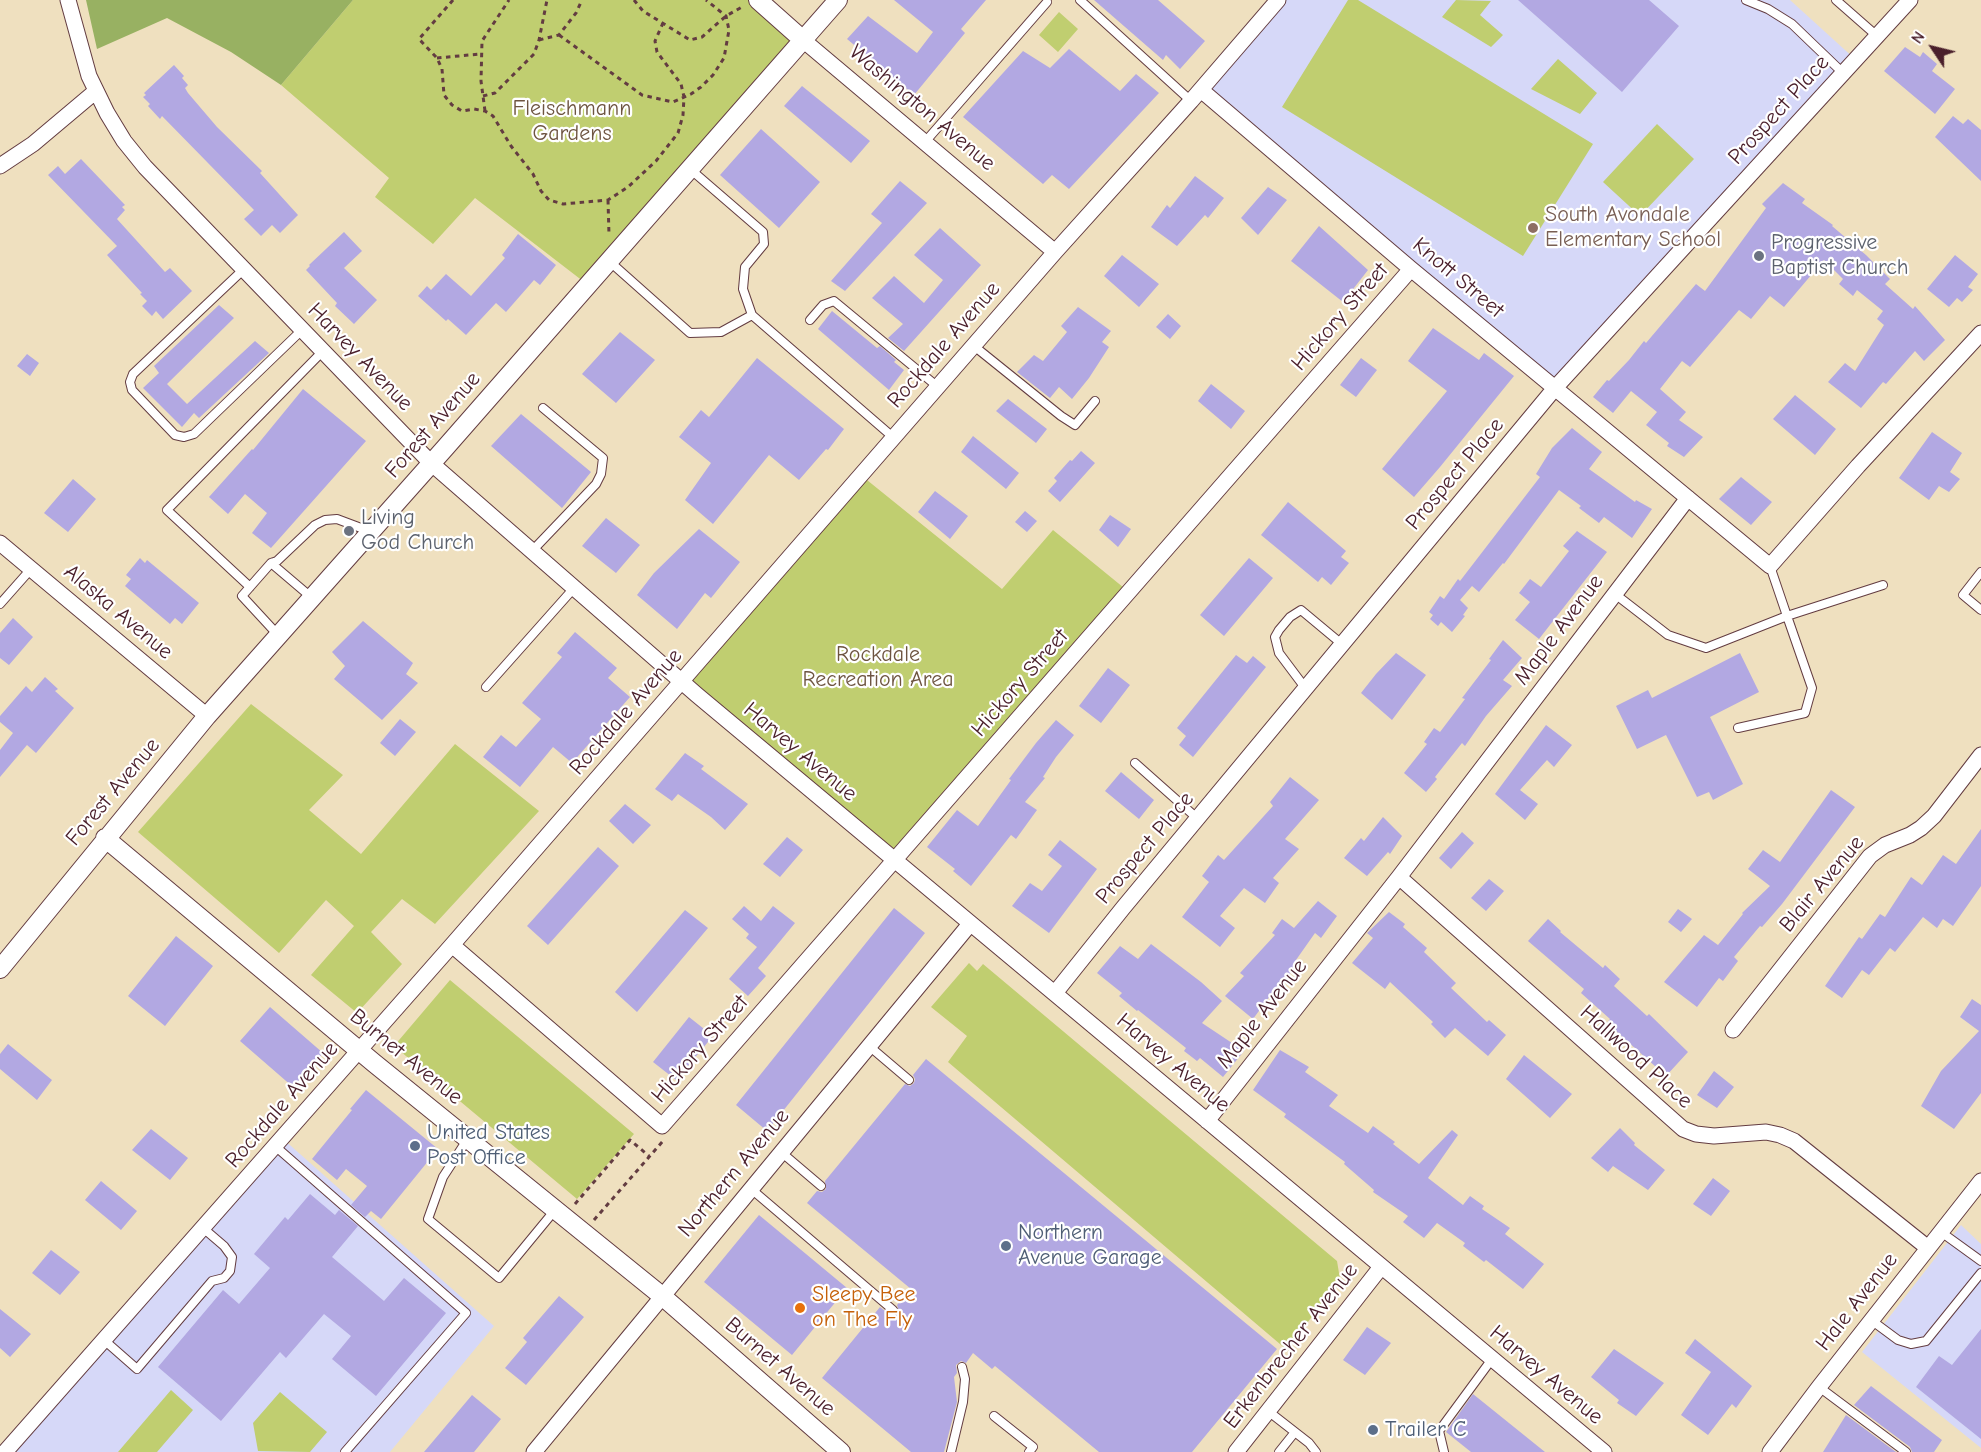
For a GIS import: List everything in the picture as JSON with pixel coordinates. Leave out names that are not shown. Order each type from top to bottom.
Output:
[{"type":"street","name":"Harvey Avenue","points":[[68,0],[96,91],[124,141],[144,167],[431,463],[682,682],[894,861],[1604,1452]]},
{"type":"street","name":"Forest Avenue","points":[[0,969],[207,716],[838,0]]},
{"type":"street","name":"Rockdale Avenue","points":[[5,1452],[452,945],[1055,252],[1278,0]]},
{"type":"street","name":"Prospect Place","points":[[1054,993],[1555,388],[1910,0]]},
{"type":"street","name":"Washington Avenue","points":[[760,2],[1055,252]]},
{"type":"street","points":[[0,166],[33,144],[96,91]]},
{"type":"street","name":"Knott Street","points":[[1196,95],[1689,498]]},
{"type":"street","name":"Hickory Street","points":[[452,945],[662,1126],[1411,269]]},
{"type":"street","points":[[1689,498],[1770,566],[1858,466],[1981,333]]},
{"type":"street","name":"Maple Avenue","points":[[1207,1121],[1399,877],[1689,498]]},
{"type":"street","name":"Alaska Avenue","points":[[0,543],[207,716]]},
{"type":"street","name":"Blair Avenue","points":[[1733,1030],[1870,856],[1885,845],[1921,828],[1934,816],[1981,755]]},
{"type":"street","name":"Burnet Avenue","points":[[105,838],[467,1139],[662,1296],[841,1452]]},
{"type":"street","name":"Hallwood Place","points":[[1399,877],[1683,1129],[1696,1134],[1714,1136],[1766,1132],[1794,1141],[1928,1248]]},
{"type":"street","name":"Northern Avenue","points":[[534,1452],[970,924]]},
{"type":"street","name":"Hale Avenue","points":[[1770,1452],[1981,1180]]},
{"type":"street","name":"Erkenbrecher Avenue","points":[[1236,1452],[1381,1267]]},
{"type":"lane","points":[[1080,0],[1196,95]]},
{"type":"lane","points":[[1746,0],[1768,9],[1792,24],[1843,73]]},
{"type":"lane","points":[[1836,0],[1877,36]]},
{"type":"lane","points":[[925,142],[1047,2]]},
{"type":"lane","points":[[690,169],[763,232],[764,244],[746,267],[744,278],[743,289],[753,315],[894,438]]},
{"type":"lane","points":[[612,257],[690,333],[721,332],[753,315]]},
{"type":"lane","points":[[244,269],[133,374],[130,382],[132,390],[176,435],[184,437],[194,434],[302,330]]},
{"type":"lane","points":[[810,320],[823,305],[834,301],[938,387]]},
{"type":"lane","points":[[974,346],[1061,417],[1075,425],[1095,401]]},
{"type":"lane","points":[[250,587],[167,510],[323,351]]},
{"type":"lane","points":[[532,551],[596,483],[601,474],[603,458],[543,408]]},
{"type":"lane","points":[[278,636],[242,596],[271,563],[277,561],[315,525],[325,520],[337,519],[370,532]]},
{"type":"lane","points":[[271,563],[312,598]]},
{"type":"lane","points":[[1738,728],[1805,713],[1812,688],[1770,566]]},
{"type":"lane","points":[[0,604],[31,569]]},
{"type":"lane","points":[[1981,572],[1963,595],[1981,610]]},
{"type":"lane","points":[[1615,594],[1668,635],[1706,648],[1787,616],[1883,585]]},
{"type":"lane","points":[[486,687],[574,588]]},
{"type":"lane","points":[[1306,689],[1279,653],[1275,637],[1279,630],[1301,610],[1343,645]]},
{"type":"lane","points":[[1135,763],[1198,819]]},
{"type":"lane","points":[[869,1046],[909,1080]]},
{"type":"lane","points":[[467,1139],[442,1177],[428,1219],[499,1278],[559,1213]]},
{"type":"lane","points":[[275,1146],[466,1313],[345,1452]]},
{"type":"lane","points":[[780,1152],[821,1186]]},
{"type":"lane","points":[[750,1188],[893,1310]]},
{"type":"lane","points":[[104,1340],[137,1370],[212,1281],[224,1278],[230,1271],[232,1257],[224,1246],[203,1228]]},
{"type":"lane","points":[[1941,1232],[1981,1262]]},
{"type":"lane","points":[[1872,1320],[1898,1340],[1911,1344],[1926,1341],[1981,1273]]},
{"type":"lane","points":[[1444,1452],[1439,1431],[1492,1359]]},
{"type":"lane","points":[[951,1452],[963,1402],[962,1367]]},
{"type":"lane","points":[[1819,1387],[1906,1452]]},
{"type":"lane","points":[[1268,1411],[1310,1443],[1316,1452]]},
{"type":"lane","points":[[994,1416],[1034,1450]]},
{"type":"lane","points":[[1279,1452],[1295,1432]]},
{"type":"path","points":[[453,0],[419,39],[437,58],[442,69],[444,96],[462,111],[474,109],[485,111],[493,116],[510,146],[532,174],[541,191],[549,200],[563,204],[608,200],[635,181],[656,161],[678,133],[683,115],[684,97],[681,84],[657,52],[655,41],[663,23]]},
{"type":"path","points":[[485,111],[480,54],[482,41],[509,0]]},
{"type":"path","points":[[483,96],[495,93],[534,54],[547,0]]},
{"type":"path","points":[[539,40],[559,35],[576,13],[582,0]]},
{"type":"path","points":[[634,0],[643,11],[690,40],[702,37],[726,16],[744,6],[760,2]]},
{"type":"path","points":[[559,35],[642,95],[673,102],[692,94],[707,81],[724,58],[729,30],[726,16],[706,0]]},
{"type":"path","points":[[437,58],[480,54]]},
{"type":"path","points":[[608,200],[612,257]]},
{"type":"path","points":[[559,1213],[630,1140],[649,1156]]},
{"type":"shaded area","name":"South Avondale Elementary School","points":[[1278,0],[1790,0],[1856,60],[1555,388],[1201,90]]},
{"type":"shaded area","points":[[282,1138],[494,1326],[390,1452],[5,1452]]},
{"type":"shaded area","points":[[1961,1225],[1981,1244],[1981,1448],[1862,1352]]},
{"type":"green space","points":[[86,0],[353,0],[281,85],[231,52],[167,18],[97,49]]},
{"type":"green space","name":"Fleischmann Gardens","points":[[353,0],[758,0],[803,40],[588,285],[475,198],[433,244],[375,197],[389,178],[281,85]]},
{"type":"green space","points":[[1348,0],[1358,0],[1593,144],[1523,256],[1282,107]]},
{"type":"green space","points":[[1456,0],[1491,1],[1480,15],[1503,35],[1491,47],[1442,17]]},
{"type":"green space","points":[[1059,12],[1078,29],[1058,52],[1039,35]]},
{"type":"green space","points":[[1558,59],[1597,93],[1580,114],[1531,89]]},
{"type":"green space","points":[[1657,124],[1694,159],[1640,216],[1603,182]]},
{"type":"green space","name":"Rockdale Recreation Area","points":[[862,476],[1002,589],[1053,530],[1129,592],[894,861],[682,683]]},
{"type":"green space","points":[[251,704],[343,775],[309,810],[361,854],[455,744],[539,811],[435,924],[402,899],[371,932],[402,964],[357,1013],[311,975],[354,926],[326,900],[279,953],[138,832]]},
{"type":"green space","points":[[969,963],[977,971],[983,964],[1337,1261],[1340,1279],[1287,1350],[948,1062],[967,1036],[931,1007]]},
{"type":"green space","points":[[450,980],[634,1134],[577,1199],[394,1046]]},
{"type":"green space","points":[[171,1390],[193,1410],[157,1452],[118,1452]]},
{"type":"green space","points":[[280,1392],[327,1432],[310,1452],[258,1451],[253,1423]]},
{"type":"building","points":[[894,0],[986,0],[961,29],[965,33],[914,95],[847,39],[868,16],[917,53],[933,32]]},
{"type":"building","points":[[1094,0],[1158,0],[1205,41],[1180,69],[1166,55],[1163,60]]},
{"type":"building","points":[[1518,0],[1649,0],[1679,26],[1622,92]]},
{"type":"building","points":[[1905,47],[1920,57],[1923,52],[1937,64],[1932,71],[1955,89],[1935,114],[1884,71]]},
{"type":"building","points":[[1069,49],[1120,91],[1136,74],[1159,93],[1069,189],[1052,175],[1043,184],[963,117],[1023,51],[1050,68]]},
{"type":"building","points":[[174,65],[184,76],[182,78],[188,85],[185,88],[188,93],[217,127],[262,171],[260,173],[298,215],[280,233],[272,225],[261,236],[244,219],[254,210],[162,116],[160,119],[148,106],[150,104],[143,97],[146,95],[144,93]]},
{"type":"building","points":[[802,86],[870,141],[851,163],[784,106]]},
{"type":"building","points":[[1953,116],[1963,124],[1968,119],[1981,130],[1981,181],[1935,137]]},
{"type":"building","points":[[761,129],[820,182],[779,228],[720,175]]},
{"type":"building","points":[[81,159],[125,205],[122,207],[125,210],[117,219],[165,272],[170,268],[192,291],[163,319],[156,311],[152,316],[142,306],[147,301],[140,294],[142,293],[107,255],[117,246],[48,175],[58,166],[65,174]]},
{"type":"building","points":[[1195,176],[1224,198],[1208,218],[1205,215],[1177,246],[1151,227],[1167,205],[1170,208]]},
{"type":"building","points":[[900,181],[927,203],[845,291],[831,281],[882,223],[871,214]]},
{"type":"building","points":[[1783,183],[1805,199],[1802,203],[1833,225],[1866,255],[1890,279],[1885,284],[1913,309],[1915,306],[1945,340],[1924,361],[1915,351],[1886,384],[1883,382],[1861,408],[1828,382],[1845,363],[1855,371],[1884,325],[1877,319],[1883,311],[1857,290],[1853,296],[1839,284],[1843,279],[1824,260],[1784,307],[1770,296],[1751,319],[1739,310],[1690,367],[1682,361],[1660,389],[1686,412],[1679,420],[1703,437],[1684,457],[1667,446],[1669,443],[1646,425],[1657,412],[1631,391],[1613,413],[1593,397],[1644,341],[1646,343],[1696,284],[1705,291],[1766,208],[1762,204]]},
{"type":"building","points":[[1268,187],[1287,200],[1258,235],[1241,218]]},
{"type":"building","points":[[1319,226],[1368,270],[1343,302],[1291,261]]},
{"type":"building","points":[[940,228],[981,265],[904,351],[888,338],[903,324],[872,298],[894,276],[924,303],[943,280],[914,255]]},
{"type":"building","points":[[344,232],[362,251],[344,268],[377,300],[354,324],[335,306],[337,303],[306,270]]},
{"type":"building","points":[[518,234],[556,265],[540,285],[534,280],[506,312],[496,303],[466,335],[418,296],[427,286],[431,290],[446,274],[471,296],[505,258],[502,255]]},
{"type":"building","points":[[1122,255],[1159,284],[1139,307],[1104,276]]},
{"type":"building","points":[[1955,255],[1978,274],[1968,287],[1973,290],[1962,302],[1957,298],[1949,307],[1927,289]]},
{"type":"building","points":[[219,305],[234,318],[167,384],[187,404],[255,341],[269,353],[199,418],[194,413],[182,427],[143,388],[159,373],[154,366]]},
{"type":"building","points":[[1078,307],[1111,331],[1102,342],[1109,347],[1072,399],[1059,387],[1050,398],[1017,372],[1034,355],[1043,361],[1067,332],[1061,326]]},
{"type":"building","points":[[832,311],[877,348],[880,346],[904,370],[889,390],[818,329]]},
{"type":"building","points":[[1168,314],[1181,326],[1170,339],[1156,327]]},
{"type":"building","points":[[1433,328],[1479,360],[1484,353],[1514,376],[1414,497],[1382,469],[1447,391],[1408,361]]},
{"type":"building","points":[[620,332],[655,360],[616,403],[582,374]]},
{"type":"building","points":[[27,354],[39,363],[30,376],[17,366]]},
{"type":"building","points":[[757,358],[844,429],[828,450],[826,449],[799,480],[769,455],[713,524],[685,500],[711,463],[679,437],[701,410],[709,417]]},
{"type":"building","points":[[1361,358],[1377,370],[1356,397],[1340,385]]},
{"type":"building","points":[[1211,384],[1245,411],[1231,429],[1198,401]]},
{"type":"building","points":[[303,389],[366,441],[271,548],[252,533],[267,513],[245,494],[228,514],[209,497],[253,450]]},
{"type":"building","points":[[1795,395],[1836,429],[1815,455],[1773,419]]},
{"type":"building","points":[[1008,399],[1047,429],[1036,443],[996,411]]},
{"type":"building","points":[[521,414],[591,472],[562,508],[491,446]]},
{"type":"building","points":[[1572,428],[1602,452],[1589,469],[1635,502],[1636,500],[1652,509],[1632,538],[1604,517],[1599,523],[1559,490],[1504,564],[1479,592],[1472,586],[1460,600],[1468,608],[1463,615],[1465,616],[1452,632],[1441,622],[1438,626],[1430,619],[1433,615],[1429,612],[1440,596],[1444,599],[1458,579],[1460,581],[1540,477],[1536,474],[1552,448]]},
{"type":"building","points":[[1932,432],[1962,453],[1950,472],[1960,479],[1949,492],[1939,486],[1929,500],[1899,478]]},
{"type":"building","points":[[973,436],[1019,473],[1006,489],[961,452]]},
{"type":"building","points":[[1081,451],[1095,463],[1060,502],[1048,491],[1057,481],[1054,478]]},
{"type":"building","points":[[1741,477],[1772,502],[1751,525],[1719,499]]},
{"type":"building","points":[[73,479],[96,499],[68,532],[44,513]]},
{"type":"building","points":[[935,491],[968,516],[950,539],[918,512]]},
{"type":"building","points":[[1288,502],[1346,551],[1341,557],[1349,563],[1331,585],[1322,577],[1318,582],[1261,535]]},
{"type":"building","points":[[1025,511],[1037,521],[1027,532],[1015,522]]},
{"type":"building","points":[[1110,515],[1131,529],[1118,547],[1099,530]]},
{"type":"building","points":[[606,518],[640,545],[616,573],[582,546]]},
{"type":"building","points":[[699,529],[740,562],[711,598],[705,593],[677,629],[637,595],[654,573]]},
{"type":"building","points":[[1577,531],[1607,552],[1539,639],[1515,620],[1530,602],[1519,593],[1530,579],[1541,587],[1569,551],[1563,546]]},
{"type":"building","points":[[140,558],[145,563],[147,560],[199,603],[182,624],[175,618],[170,624],[125,586],[131,579],[126,575]]},
{"type":"building","points":[[1249,558],[1273,578],[1224,636],[1200,615]]},
{"type":"building","points":[[13,618],[33,637],[9,665],[0,658],[0,633]]},
{"type":"building","points":[[363,621],[413,663],[406,674],[418,683],[382,720],[334,679],[345,666],[332,652]]},
{"type":"building","points":[[575,632],[617,668],[608,678],[630,697],[572,763],[553,747],[520,787],[483,757],[501,735],[516,747],[541,719],[522,703],[562,657],[557,653]]},
{"type":"building","points":[[1503,640],[1522,658],[1503,680],[1512,686],[1486,716],[1465,746],[1462,743],[1426,792],[1404,773],[1427,744],[1424,742],[1434,728],[1440,732],[1465,699],[1462,698]]},
{"type":"building","points":[[1396,653],[1426,675],[1392,720],[1361,693]]},
{"type":"building","points":[[1740,653],[1759,692],[1710,717],[1743,784],[1713,800],[1709,792],[1697,797],[1666,735],[1637,749],[1616,706],[1648,690],[1652,698]]},
{"type":"building","points":[[1236,655],[1247,663],[1253,656],[1266,667],[1193,757],[1179,745],[1186,736],[1177,728]]},
{"type":"building","points":[[1108,668],[1130,685],[1101,723],[1079,706]]},
{"type":"building","points":[[45,677],[58,689],[55,691],[74,708],[36,753],[27,745],[0,777],[0,750],[13,733],[0,722],[0,716],[26,686],[32,692]]},
{"type":"building","points":[[400,719],[416,732],[395,756],[380,743]]},
{"type":"building","points":[[1056,720],[1074,735],[1056,757],[1043,777],[1045,778],[1025,802],[1037,810],[1016,839],[1011,835],[971,886],[953,871],[955,869],[927,847],[957,810],[978,826],[1011,780],[1009,779]]},
{"type":"building","points":[[1546,725],[1572,745],[1554,767],[1547,760],[1520,790],[1538,804],[1525,820],[1495,794]]},
{"type":"building","points":[[685,753],[704,766],[701,769],[748,804],[725,830],[711,817],[678,794],[672,801],[655,789]]},
{"type":"building","points":[[1121,772],[1154,800],[1139,819],[1105,791]]},
{"type":"building","points":[[1290,777],[1319,800],[1285,839],[1299,849],[1273,878],[1279,883],[1265,903],[1244,888],[1220,916],[1235,928],[1220,947],[1182,917],[1209,882],[1202,876],[1218,855],[1224,860],[1273,806],[1270,802]]},
{"type":"building","points":[[1831,790],[1855,807],[1782,904],[1734,957],[1738,961],[1723,981],[1719,978],[1697,1007],[1664,982],[1704,935],[1718,945],[1742,913],[1770,886],[1748,869],[1763,850],[1780,862]]},
{"type":"building","points":[[625,804],[651,825],[633,844],[609,821]]},
{"type":"building","points":[[1383,817],[1402,836],[1390,854],[1388,852],[1367,876],[1344,858],[1361,838],[1364,841]]},
{"type":"building","points":[[1981,829],[1981,886],[1953,926],[1943,919],[1937,928],[1923,917],[1895,952],[1890,948],[1869,975],[1862,970],[1842,998],[1825,986],[1859,937],[1862,939],[1880,914],[1885,917],[1911,877],[1922,885],[1943,855],[1956,864]]},
{"type":"building","points":[[1462,832],[1474,843],[1451,869],[1439,858]]},
{"type":"building","points":[[787,837],[803,850],[780,877],[763,864]]},
{"type":"building","points":[[1060,840],[1097,869],[1049,933],[1012,906],[1030,883],[1042,891],[1062,866],[1048,855]]},
{"type":"building","points":[[598,847],[619,866],[548,945],[527,926]]},
{"type":"building","points":[[1489,879],[1504,891],[1486,911],[1471,898]]},
{"type":"building","points":[[1318,901],[1337,916],[1321,938],[1315,933],[1296,960],[1299,962],[1286,979],[1284,977],[1253,1019],[1225,996],[1244,976],[1240,973],[1275,935],[1272,933],[1282,919],[1294,928]]},
{"type":"building","points":[[744,906],[761,921],[773,906],[795,923],[758,968],[766,976],[748,996],[729,979],[757,947],[746,938],[749,934],[732,919]]},
{"type":"building","points":[[894,908],[925,933],[767,1131],[736,1105]]},
{"type":"building","points":[[1678,909],[1692,919],[1681,932],[1668,922]]},
{"type":"building","points":[[685,910],[708,928],[637,1012],[615,992]]},
{"type":"building","points":[[1389,912],[1405,924],[1403,927],[1427,948],[1424,952],[1456,983],[1451,988],[1487,1022],[1489,1020],[1506,1035],[1488,1056],[1455,1028],[1445,1038],[1431,1024],[1433,1022],[1390,982],[1385,989],[1352,963],[1373,938],[1367,933]]},
{"type":"building","points":[[1548,919],[1603,968],[1605,965],[1620,979],[1614,986],[1647,1016],[1649,1014],[1688,1052],[1666,1076],[1607,1023],[1610,1019],[1581,993],[1584,989],[1528,941]]},
{"type":"building","points":[[176,936],[213,966],[165,1026],[128,996]]},
{"type":"building","points":[[1151,944],[1222,1001],[1202,1023],[1244,1051],[1223,1077],[1200,1058],[1197,1061],[1184,1051],[1186,1048],[1119,996],[1122,993],[1097,973],[1120,946],[1138,959]]},
{"type":"building","points":[[1972,999],[1981,1005],[1981,1093],[1954,1129],[1921,1106],[1941,1071],[1979,1031],[1960,1017]]},
{"type":"building","points":[[270,1007],[323,1053],[293,1087],[240,1041]]},
{"type":"building","points":[[689,1017],[713,1036],[676,1080],[653,1062]]},
{"type":"building","points":[[8,1044],[52,1080],[37,1100],[0,1069],[0,1054]]},
{"type":"building","points":[[1280,1050],[1309,1067],[1305,1072],[1338,1095],[1329,1106],[1368,1133],[1373,1126],[1419,1164],[1452,1130],[1458,1135],[1428,1178],[1463,1205],[1470,1196],[1484,1206],[1482,1209],[1510,1228],[1505,1234],[1544,1264],[1523,1289],[1486,1260],[1484,1262],[1463,1246],[1465,1243],[1437,1223],[1424,1238],[1403,1222],[1408,1216],[1373,1192],[1374,1190],[1344,1164],[1345,1162],[1284,1117],[1286,1114],[1253,1090]]},
{"type":"building","points":[[1524,1055],[1572,1094],[1550,1118],[1506,1079]]},
{"type":"building","name":"Northern Avenue Garage","points":[[926,1059],[1277,1349],[1192,1452],[1099,1452],[995,1366],[992,1369],[973,1353],[966,1363],[961,1361],[956,1365],[957,1373],[954,1377],[957,1402],[944,1452],[911,1452],[822,1378],[880,1307],[890,1315],[896,1315],[899,1311],[897,1305],[911,1289],[807,1203],[817,1191],[822,1192],[826,1189],[825,1181],[905,1084],[910,1086],[914,1083],[913,1075]]},
{"type":"building","points":[[1714,1071],[1734,1087],[1717,1108],[1697,1095]]},
{"type":"building","points":[[366,1090],[438,1149],[381,1219],[371,1211],[365,1217],[351,1205],[367,1186],[346,1169],[337,1180],[312,1159]]},
{"type":"building","points":[[1620,1128],[1635,1143],[1634,1145],[1665,1170],[1648,1190],[1613,1166],[1608,1172],[1591,1158]]},
{"type":"building","points":[[151,1129],[188,1158],[170,1180],[132,1150]]},
{"type":"building","points":[[1713,1178],[1730,1191],[1711,1216],[1693,1204]]},
{"type":"building","points":[[101,1181],[137,1211],[121,1230],[85,1200]]},
{"type":"building","points":[[310,1194],[335,1215],[339,1210],[358,1226],[332,1257],[384,1301],[404,1278],[446,1313],[376,1396],[332,1359],[351,1336],[324,1314],[286,1358],[280,1352],[221,1421],[158,1367],[223,1290],[239,1304],[270,1268],[254,1254],[285,1217],[288,1220]]},
{"type":"building","points":[[759,1215],[847,1288],[792,1355],[704,1282]]},
{"type":"building","points":[[51,1250],[80,1272],[60,1295],[32,1273]]},
{"type":"building","points":[[559,1296],[584,1317],[526,1385],[505,1368],[527,1342],[523,1338]]},
{"type":"building","points":[[0,1309],[31,1334],[10,1357],[0,1348]]},
{"type":"building","points":[[1367,1327],[1391,1343],[1365,1375],[1343,1360]]},
{"type":"building","points":[[1981,1329],[1981,1439],[1916,1387],[1939,1356],[1952,1365]]},
{"type":"building","points":[[1695,1339],[1752,1386],[1736,1408],[1732,1404],[1708,1435],[1681,1415],[1711,1372],[1685,1353]]},
{"type":"building","points":[[1614,1349],[1664,1383],[1636,1416],[1617,1403],[1619,1400],[1591,1377]]},
{"type":"building","points":[[1871,1386],[1942,1440],[1934,1452],[1912,1452],[1910,1447],[1854,1405]]},
{"type":"building","points":[[1473,1394],[1545,1452],[1471,1452],[1446,1432]]},
{"type":"building","points":[[472,1395],[501,1419],[474,1452],[424,1452]]},
{"type":"building","points":[[1846,1415],[1896,1452],[1823,1452]]},
{"type":"place","name":"South Avondale Elementary School","points":[[1533,228]]},
{"type":"place","name":"Progressive Baptist Church","points":[[1759,256]]},
{"type":"place","name":"Living God Church","points":[[349,531]]},
{"type":"place","name":"United States Post Office","points":[[415,1146]]},
{"type":"place","name":"Northern Avenue Garage","points":[[1006,1246]]},
{"type":"place","name":"Sleepy Bee on The Fly","points":[[800,1308]]},
{"type":"place","name":"Trailer C","points":[[1373,1430]]}]
